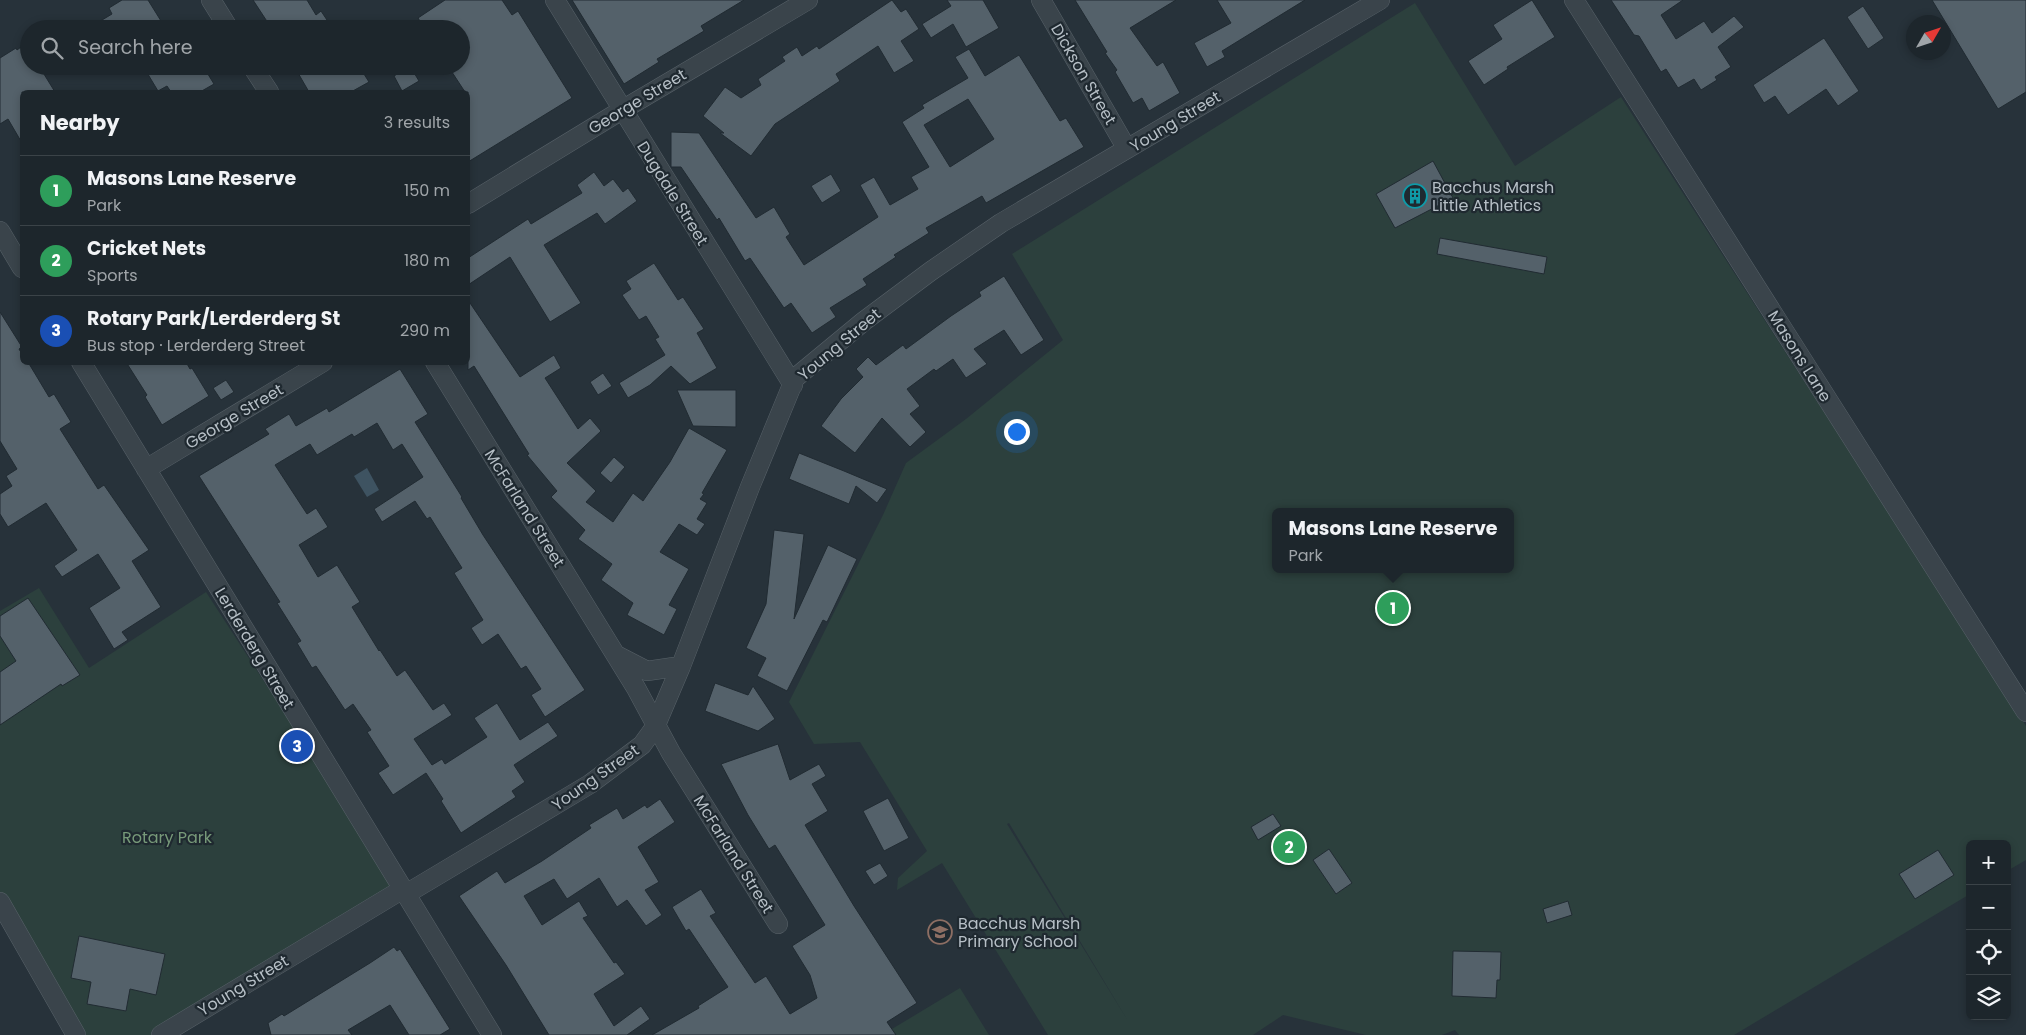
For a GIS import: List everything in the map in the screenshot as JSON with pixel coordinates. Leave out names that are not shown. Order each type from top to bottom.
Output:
[{"type":"street","points":[[211,0],[223,20]]},
{"type":"street","name":"Dugdale Street","points":[[555,0],[792,385]]},
{"type":"street","name":"George Street","points":[[470,203],[808,0]]},
{"type":"street","name":"Dickson Street","points":[[1041,0],[1127,148]]},
{"type":"street","name":"Young Street","points":[[161,1035],[590,784],[637,750],[656,727],[795,378],[856,327],[930,271],[1001,223],[1380,0]]},
{"type":"street","name":"Masons Lane","points":[[1574,0],[2026,712]]},
{"type":"street","points":[[258,75],[268,90]]},
{"type":"street","points":[[0,231],[20,265]]},
{"type":"street","name":"Lerderderg Street","points":[[83,365],[492,1035]]},
{"type":"street","name":"George Street","points":[[146,469],[318,365]]},
{"type":"street","name":"McFarland Street","points":[[437,365],[636,688],[656,727],[778,924]]},
{"type":"street","points":[[614,654],[647,671],[681,666]]},
{"type":"street","points":[[0,902],[76,1035]]},
{"type":"green space","points":[[1415,3],[1515,166],[1621,97],[2026,726],[2026,860],[2011,869],[2011,840],[1966,840],[1966,896],[1734,1035],[1459,1035],[1455,1030],[1442,1035],[1366,1035],[1283,1015],[1253,1035],[1048,1035],[942,863],[897,890],[898,878],[927,851],[860,742],[814,744],[789,702],[883,515],[906,463],[966,419],[1063,340],[1012,254]],"holes":[[[1009,823],[1128,1021],[1007,824]]]},
{"type":"green space","name":"Rotary Park","points":[[39,588],[89,668],[206,592],[398,888],[164,1035],[79,1035],[0,903],[0,611]]},
{"type":"green space","points":[[960,988],[989,1035],[882,1035]]},
{"type":"water","points":[[367,468],[379,490],[367,497],[354,476]]},
{"type":"building","points":[[122,0],[148,0],[160,20],[102,20],[112,14],[109,8]]},
{"type":"building","points":[[253,0],[307,0],[316,15],[321,11],[327,20],[266,20]]},
{"type":"building","points":[[445,0],[502,0],[512,15],[518,11],[572,98],[470,161],[470,90],[464,90],[454,75],[470,75],[470,20],[419,20],[418,18]]},
{"type":"building","points":[[572,0],[744,0],[701,26],[704,31],[657,59],[659,62],[624,84]]},
{"type":"building","points":[[892,0],[901,12],[906,9],[919,29],[901,41],[914,61],[894,73],[878,46],[836,74],[840,81],[775,124],[751,156],[720,133],[724,133],[703,116],[725,87],[741,98],[761,85],[758,79],[785,61],[782,57],[797,47],[802,56],[817,46],[819,49]]},
{"type":"building","points":[[947,0],[983,0],[999,28],[966,47],[953,24],[931,38],[922,24],[951,6]]},
{"type":"building","points":[[1075,0],[1176,0],[1130,28],[1157,66],[1163,62],[1180,93],[1149,111],[1142,98],[1133,103],[1115,72],[1117,70],[1105,53],[1107,52]]},
{"type":"building","points":[[1217,0],[1305,0],[1222,51],[1225,57],[1207,67],[1194,43],[1231,23]]},
{"type":"building","points":[[1532,0],[1555,37],[1507,67],[1508,69],[1484,85],[1468,61],[1502,39],[1493,25]]},
{"type":"building","points":[[1611,0],[1683,0],[1661,15],[1676,39],[1704,21],[1712,33],[1734,16],[1744,27],[1718,47],[1731,67],[1715,77],[1717,80],[1701,90],[1694,79],[1678,88],[1666,69],[1661,72],[1639,36],[1634,35]]},
{"type":"building","points":[[1932,0],[2026,0],[2026,92],[1998,109],[1951,31],[1951,15],[1941,15]]},
{"type":"building","points":[[1863,6],[1884,38],[1868,49],[1847,17]]},
{"type":"building","points":[[1824,38],[1859,91],[1838,106],[1826,89],[1788,115],[1775,96],[1764,103],[1753,85]]},
{"type":"building","points":[[16,48],[17,50],[20,48],[20,75],[45,75],[54,90],[20,90],[20,140],[8,119],[0,124],[0,58]]},
{"type":"building","points":[[969,49],[985,76],[1019,55],[1060,121],[1066,118],[1084,147],[986,203],[982,196],[926,228],[929,233],[894,255],[896,257],[863,279],[867,285],[830,308],[836,317],[812,333],[791,303],[784,308],[750,258],[745,261],[719,218],[717,220],[681,167],[671,167],[671,132],[699,133],[756,218],[774,207],[790,234],[786,237],[804,265],[878,217],[860,185],[874,177],[890,205],[918,189],[911,177],[929,167],[902,122],[924,108],[922,105],[968,78],[955,57]],"holes":[[[968,99],[994,139],[950,167],[924,125]]]},
{"type":"building","points":[[148,75],[208,75],[214,84],[204,90],[170,90],[167,86],[157,90]]},
{"type":"building","points":[[299,75],[365,75],[369,82],[355,90],[308,90]]},
{"type":"building","points":[[415,75],[419,81],[401,90],[394,76]]},
{"type":"building","name":"Bacchus Marsh Little Athletics","points":[[1433,161],[1453,198],[1395,228],[1376,194]]},
{"type":"building","points":[[594,172],[604,186],[613,179],[623,192],[628,188],[637,201],[605,224],[597,213],[544,245],[581,303],[550,322],[510,257],[470,284],[470,257],[528,219],[531,224],[582,193],[577,185]]},
{"type":"building","points":[[831,174],[841,191],[822,203],[811,186]]},
{"type":"building","points":[[1440,238],[1547,257],[1544,274],[1437,254]]},
{"type":"building","points":[[654,263],[678,300],[683,297],[704,329],[697,333],[717,368],[690,384],[671,366],[650,385],[628,398],[619,383],[665,355],[655,339],[659,337],[646,316],[639,320],[622,295],[631,289],[626,281]]},
{"type":"building","points":[[1004,276],[1044,340],[1021,355],[1004,330],[974,349],[987,364],[966,378],[953,359],[936,371],[934,369],[907,389],[920,406],[910,414],[926,432],[910,447],[882,418],[855,453],[821,426],[841,399],[863,377],[856,369],[868,357],[876,365],[903,345],[906,349],[981,296],[979,292]]},
{"type":"building","points":[[470,303],[520,377],[554,355],[561,368],[545,378],[578,429],[590,418],[601,431],[567,463],[596,491],[586,502],[613,522],[633,493],[643,501],[670,462],[689,428],[727,450],[700,499],[707,503],[697,519],[705,524],[697,535],[679,524],[660,552],[689,569],[669,605],[677,609],[664,635],[627,615],[633,603],[601,580],[612,564],[578,539],[585,530],[551,497],[557,491],[527,455],[529,454],[474,366],[468,370],[468,365],[470,365]]},
{"type":"building","points":[[0,312],[20,344],[20,365],[30,365],[49,397],[54,394],[71,422],[60,429],[98,489],[104,485],[149,550],[132,561],[161,607],[122,632],[128,640],[114,649],[89,608],[120,588],[98,554],[62,577],[54,566],[77,550],[46,503],[8,527],[0,514],[0,494],[12,486],[6,476],[17,469],[0,441]]},
{"type":"building","points":[[128,365],[188,365],[190,369],[192,368],[209,396],[162,425],[145,397],[147,395]]},
{"type":"building","points":[[400,369],[428,414],[415,422],[462,497],[483,535],[585,690],[545,717],[531,695],[541,689],[526,666],[521,669],[498,634],[482,645],[471,628],[483,620],[454,573],[462,568],[430,517],[427,519],[415,501],[382,522],[374,509],[423,477],[402,444],[393,450],[377,423],[354,437],[352,434],[317,455],[310,444],[275,465],[307,514],[316,508],[328,527],[299,545],[318,577],[337,565],[360,602],[352,607],[397,676],[405,670],[433,710],[444,703],[452,715],[414,739],[432,765],[442,759],[445,764],[487,737],[474,718],[497,703],[520,740],[548,722],[558,736],[514,765],[525,782],[512,791],[516,797],[461,833],[441,801],[443,799],[426,773],[393,795],[378,773],[389,766],[367,732],[371,730],[353,704],[345,710],[316,666],[312,668],[297,643],[301,641],[277,603],[280,602],[199,476],[269,434],[265,429],[289,414],[296,426],[327,408],[329,412]]},
{"type":"building","points":[[603,373],[612,386],[598,395],[590,382]]},
{"type":"building","points":[[226,380],[234,392],[221,400],[213,388]]},
{"type":"building","points":[[677,390],[736,390],[736,427],[693,426]]},
{"type":"building","points":[[799,453],[887,489],[877,503],[856,486],[849,504],[789,479]]},
{"type":"building","points":[[614,457],[625,467],[611,483],[600,473]]},
{"type":"building","points":[[774,530],[804,534],[794,619],[828,545],[857,559],[827,622],[823,620],[787,691],[757,676],[766,658],[746,648],[766,604]]},
{"type":"building","points":[[28,598],[80,675],[62,686],[61,684],[0,725],[0,672],[16,661],[0,636],[0,616]]},
{"type":"building","points":[[715,683],[748,695],[753,686],[775,719],[758,731],[705,711]]},
{"type":"building","points":[[778,744],[790,780],[819,764],[826,776],[812,784],[828,811],[805,825],[854,906],[917,1003],[887,1022],[896,1035],[652,1035],[699,1008],[698,1006],[728,987],[689,929],[686,931],[672,907],[701,889],[716,913],[710,916],[755,983],[766,976],[790,1014],[817,998],[810,975],[792,946],[825,925],[775,845],[769,849],[748,815],[721,764]]},
{"type":"building","points":[[888,798],[909,838],[884,851],[863,811]]},
{"type":"building","points":[[660,799],[675,822],[638,847],[659,882],[645,890],[662,915],[646,926],[627,900],[617,907],[599,878],[567,899],[554,879],[524,896],[542,925],[579,901],[588,916],[583,918],[614,963],[616,962],[625,974],[594,994],[614,1026],[641,1006],[650,1019],[627,1035],[549,1035],[506,965],[459,896],[497,871],[505,883],[542,861],[591,828],[589,825],[617,808],[623,819],[645,805],[647,808]]},
{"type":"building","points":[[1273,814],[1281,826],[1258,840],[1251,827]]},
{"type":"building","points":[[1329,849],[1352,883],[1336,894],[1313,860]]},
{"type":"building","points":[[1938,850],[1954,875],[1915,899],[1899,874]]},
{"type":"building","points":[[880,863],[888,876],[874,885],[865,871]]},
{"type":"building","points":[[1568,901],[1572,915],[1547,923],[1543,909]]},
{"type":"building","points":[[79,936],[165,954],[156,995],[130,989],[126,1011],[87,1004],[91,982],[71,978]]},
{"type":"building","points":[[394,947],[397,951],[400,949],[450,1029],[440,1035],[409,1035],[390,1005],[348,1030],[352,1035],[271,1035],[268,1023],[282,1014],[284,1016]]},
{"type":"building","points":[[1453,951],[1501,952],[1500,980],[1497,980],[1496,998],[1452,996]]},
{"type":"place","name":"Bacchus Marsh Little Athletics","points":[[1415,196]]},
{"type":"place","name":"Masons Lane Reserve","points":[[1393,608]]},
{"type":"place","name":"Rotary Park/Lerderderg St","points":[[297,746]]},
{"type":"place","name":"Cricket Nets","points":[[1289,847]]},
{"type":"place","name":"Bacchus Marsh Primary School","points":[[940,932]]}]
